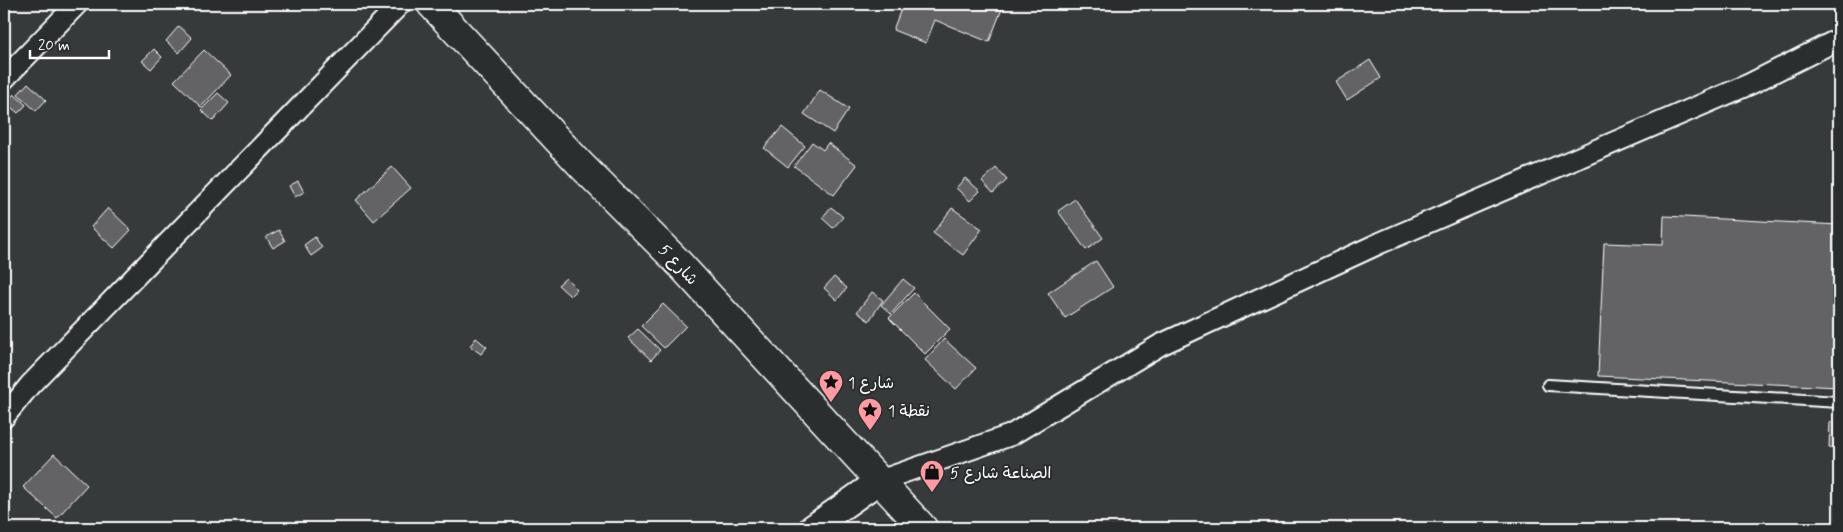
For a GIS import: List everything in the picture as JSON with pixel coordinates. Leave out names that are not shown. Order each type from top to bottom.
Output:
[{"type":"main road","name":"شارع 5","points":[[431,4],[582,166],[675,259],[922,528]]},
{"type":"street","points":[[4,79],[77,4]]},
{"type":"street","points":[[4,417],[30,385],[400,4]]},
{"type":"street","points":[[812,528],[879,481],[1011,435],[1160,345],[1380,243],[1750,84],[1839,39]]},
{"type":"lane","points":[[1548,385],[1839,402]]},
{"type":"building","points":[[903,4],[1004,4],[989,42],[935,20],[926,43],[893,30]]},
{"type":"building","points":[[1690,4],[1784,4],[1784,7]]},
{"type":"building","points":[[179,26],[192,38],[179,53],[166,41]]},
{"type":"building","points":[[154,49],[162,57],[151,69],[142,61]]},
{"type":"building","points":[[204,50],[231,75],[201,107],[174,81]]},
{"type":"building","points":[[1370,60],[1381,78],[1347,100],[1336,82]]},
{"type":"building","points":[[28,83],[46,100],[36,111],[18,94]]},
{"type":"building","points":[[820,90],[849,109],[833,133],[804,114]]},
{"type":"building","points":[[218,93],[229,103],[213,121],[201,110]]},
{"type":"building","points":[[14,94],[26,105],[18,113],[6,103]]},
{"type":"building","points":[[782,127],[805,146],[788,167],[764,148]]},
{"type":"building","points":[[812,142],[823,150],[828,143],[857,165],[834,195],[794,166]]},
{"type":"building","points":[[392,167],[411,188],[374,221],[356,200]]},
{"type":"building","points":[[996,168],[1007,180],[993,193],[982,181]]},
{"type":"building","points":[[965,178],[980,191],[970,201],[956,188]]},
{"type":"building","points":[[298,181],[304,192],[295,197],[289,186]]},
{"type":"building","points":[[1075,199],[1103,238],[1086,250],[1058,211]]},
{"type":"building","points":[[831,207],[843,217],[833,228],[822,218]]},
{"type":"building","points":[[108,208],[131,230],[114,248],[91,227]]},
{"type":"building","points":[[952,208],[982,229],[963,255],[933,233]]},
{"type":"building","points":[[1664,216],[1839,225],[1839,387],[1598,376],[1604,243],[1663,245]]},
{"type":"building","points":[[279,230],[285,241],[273,248],[266,237]]},
{"type":"building","points":[[315,237],[322,248],[311,256],[304,245]]},
{"type":"building","points":[[1096,261],[1113,287],[1065,318],[1048,293]]},
{"type":"building","points":[[834,277],[847,288],[837,300],[824,288]]},
{"type":"building","points":[[566,278],[577,289],[570,296],[558,285]]},
{"type":"building","points":[[903,279],[914,288],[891,314],[881,305]]},
{"type":"building","points":[[872,292],[883,300],[869,321],[857,312]]},
{"type":"building","points":[[914,293],[950,329],[925,354],[889,318]]},
{"type":"building","points":[[663,304],[686,326],[664,348],[641,326]]},
{"type":"building","points":[[638,329],[660,350],[651,360],[628,338]]},
{"type":"building","points":[[476,338],[487,347],[481,354],[470,346]]},
{"type":"building","points":[[944,339],[976,368],[956,389],[925,360]]},
{"type":"building","points":[[1830,422],[1839,422],[1839,449],[1829,448]]},
{"type":"building","points":[[54,454],[87,485],[57,518],[23,487]]},
{"type":"place","name":"شارع 1","points":[[831,403]]},
{"type":"place","name":"نقطة 1","points":[[870,431]]},
{"type":"place","name":"الصناعة شارع 5","points":[[932,493]]}]
